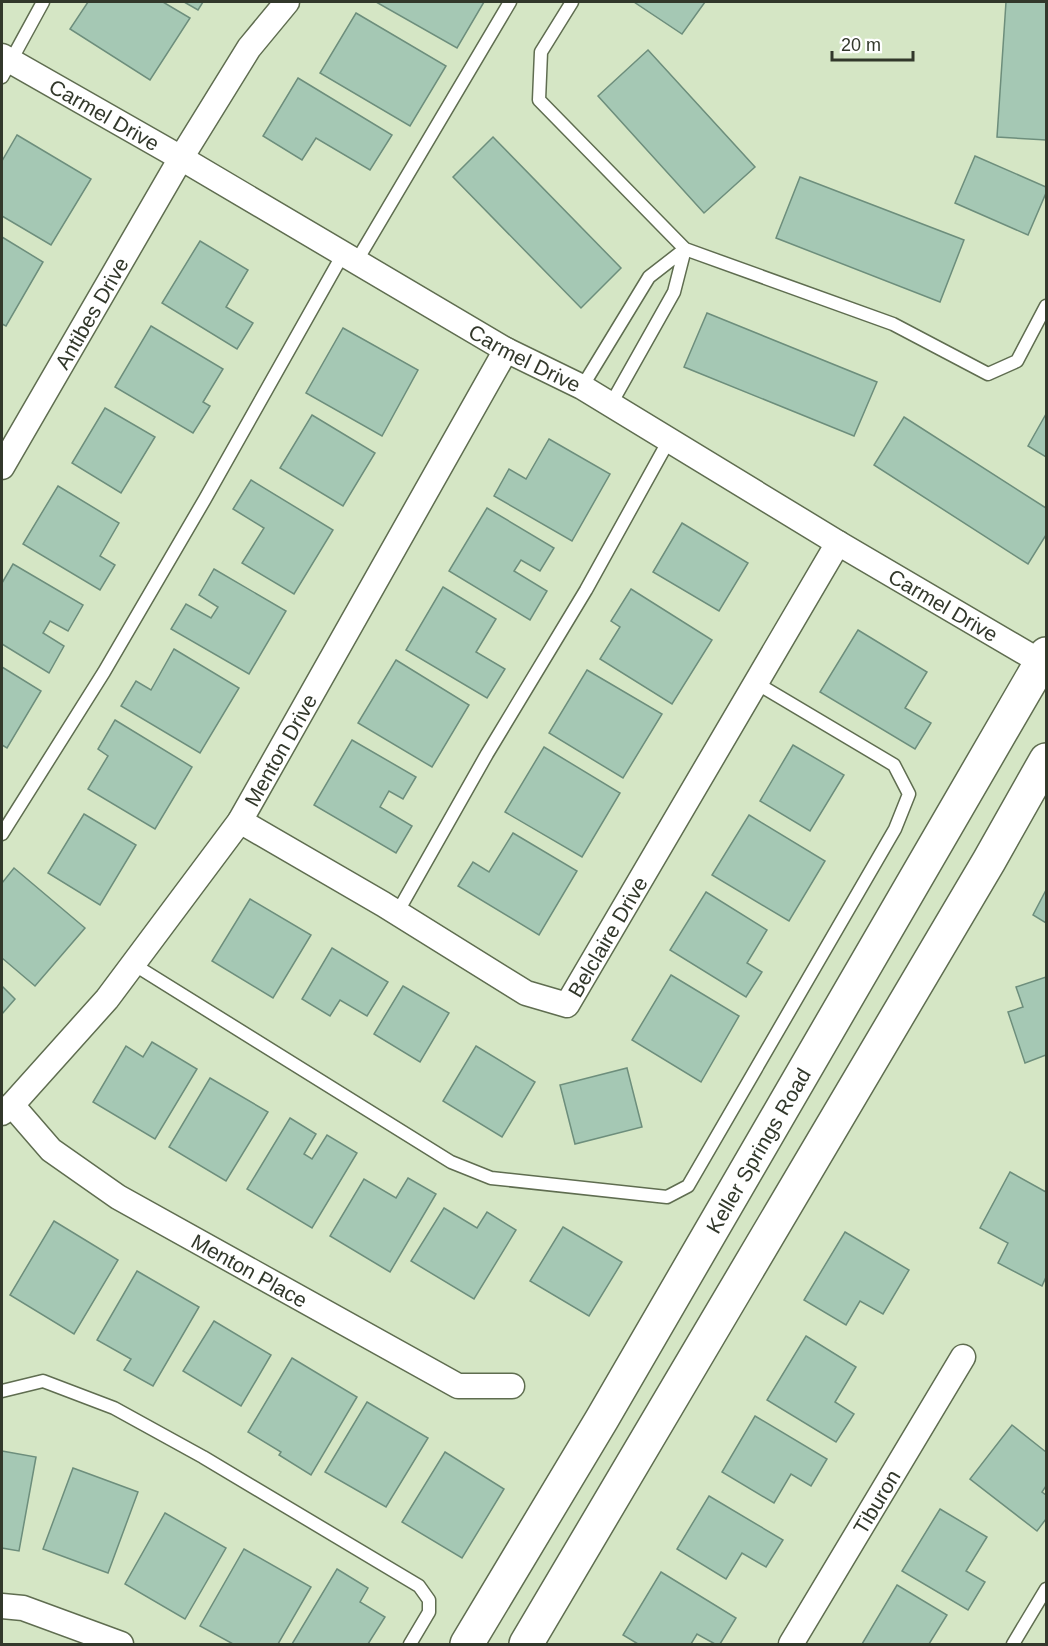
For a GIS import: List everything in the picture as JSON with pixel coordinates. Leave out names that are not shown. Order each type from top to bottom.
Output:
[{"type":"main road","name":"Keller Springs Road","points":[[467,1644],[614,1399],[1045,660]]},
{"type":"main road","points":[[526,1644],[1047,760]]},
{"type":"street","name":"Antibes Drive","points":[[2,467],[181,158],[249,48],[286,2]]},
{"type":"street","name":"Carmel Drive","points":[[5,64],[181,158],[506,350],[582,387],[838,543],[1045,660]]},
{"type":"street","name":"Menton Drive","points":[[7,1109],[107,999],[240,821],[506,350]]},
{"type":"street","name":"Belclaire Drive","points":[[240,821],[397,913],[526,993],[567,1005],[838,543]]},
{"type":"street","name":"Menton Place","points":[[7,1109],[51,1150],[118,1197],[458,1386],[512,1386]]},
{"type":"street","name":"Tiburon","points":[[791,1644],[963,1357]]},
{"type":"street","points":[[2,1606],[23,1608],[121,1644]]},
{"type":"lane","points":[[5,64],[43,2]]},
{"type":"lane","points":[[2,834],[104,672],[240,438],[510,2]]},
{"type":"lane","points":[[572,2],[541,52],[540,100],[686,249],[893,324],[988,374],[1017,361],[1047,306]]},
{"type":"lane","points":[[582,387],[649,277],[686,249]]},
{"type":"lane","points":[[611,404],[674,292],[686,249]]},
{"type":"lane","points":[[397,913],[487,754],[586,590],[669,440]]},
{"type":"lane","points":[[134,964],[451,1162],[491,1178],[667,1197],[688,1186],[895,829],[909,794],[894,765],[756,684]]},
{"type":"lane","points":[[2,1391],[43,1381],[114,1408],[203,1457],[419,1586],[429,1600],[429,1612],[410,1644]]},
{"type":"lane","points":[[1013,1644],[1047,1589]]},
{"type":"building","points":[[88,2],[163,2],[190,18],[150,80],[70,29]]},
{"type":"building","points":[[184,2],[203,2],[198,10]]},
{"type":"building","points":[[376,2],[484,2],[457,48]]},
{"type":"building","points":[[634,2],[705,2],[682,34]]},
{"type":"building","points":[[1006,2],[1046,2],[1046,140],[997,137]]},
{"type":"building","points":[[356,13],[446,66],[410,126],[320,73]]},
{"type":"building","points":[[648,50],[755,167],[704,213],[598,96]]},
{"type":"building","points":[[298,78],[392,135],[370,170],[316,138],[302,160],[263,136]]},
{"type":"building","points":[[17,135],[91,179],[51,245],[2,216],[2,161]]},
{"type":"building","points":[[493,137],[621,268],[581,308],[453,177]]},
{"type":"building","points":[[975,156],[1046,187],[1046,193],[1028,235],[955,203]]},
{"type":"building","points":[[800,177],[964,240],[940,302],[776,238]]},
{"type":"building","points":[[2,237],[43,262],[6,326],[2,324]]},
{"type":"building","points":[[200,241],[248,270],[226,307],[253,323],[237,349],[162,303]]},
{"type":"building","points":[[707,313],[877,382],[854,436],[684,367]]},
{"type":"building","points":[[151,326],[223,369],[203,402],[210,406],[193,433],[115,387]]},
{"type":"building","points":[[343,328],[418,370],[382,436],[306,393]]},
{"type":"building","points":[[105,408],[155,437],[121,493],[72,463]]},
{"type":"building","points":[[1046,414],[1046,457],[1028,446]]},
{"type":"building","points":[[312,415],[375,453],[343,506],[280,468]]},
{"type":"building","points":[[904,417],[1046,508],[1046,535],[1028,564],[874,465]]},
{"type":"building","points":[[549,439],[610,474],[572,541],[494,496],[509,469],[526,479]]},
{"type":"building","points":[[251,480],[333,530],[294,594],[242,563],[264,528],[233,509]]},
{"type":"building","points":[[58,486],[119,523],[100,556],[115,565],[100,590],[23,544]]},
{"type":"building","points":[[487,508],[554,548],[540,571],[521,560],[514,571],[547,591],[530,620],[449,571]]},
{"type":"building","points":[[682,523],[748,563],[719,611],[653,572]]},
{"type":"building","points":[[13,564],[83,605],[68,631],[50,621],[43,633],[64,646],[49,673],[2,644],[2,583]]},
{"type":"building","points":[[214,569],[286,611],[249,674],[171,629],[186,604],[211,618],[218,607],[199,595]]},
{"type":"building","points":[[443,587],[496,619],[476,652],[505,669],[487,698],[406,650]]},
{"type":"building","points":[[631,589],[712,640],[672,704],[600,659],[620,627],[611,621]]},
{"type":"building","points":[[858,630],[927,672],[905,708],[931,723],[915,749],[820,692]]},
{"type":"building","points":[[174,649],[239,688],[200,753],[121,706],[136,681],[151,690]]},
{"type":"building","points":[[396,660],[469,705],[432,767],[358,723]]},
{"type":"building","points":[[2,667],[41,691],[7,748],[2,745]]},
{"type":"building","points":[[587,670],[662,714],[623,778],[549,733]]},
{"type":"building","points":[[115,720],[192,767],[155,829],[88,789],[108,756],[98,749]]},
{"type":"building","points":[[352,740],[416,777],[403,799],[389,791],[380,807],[412,826],[396,853],[314,805]]},
{"type":"building","points":[[793,745],[844,775],[810,831],[760,801]]},
{"type":"building","points":[[544,747],[620,793],[582,857],[505,812]]},
{"type":"building","points":[[84,814],[136,845],[100,905],[48,873]]},
{"type":"building","points":[[749,815],[825,861],[789,921],[712,875]]},
{"type":"building","points":[[513,833],[577,871],[539,935],[458,886],[473,862],[489,872]]},
{"type":"building","points":[[14,868],[85,928],[35,986],[2,958],[2,883]]},
{"type":"building","points":[[1046,890],[1046,923],[1033,915]]},
{"type":"building","points":[[706,892],[767,930],[747,963],[762,972],[746,997],[670,950]]},
{"type":"building","points":[[250,899],[311,935],[273,998],[212,961]]},
{"type":"building","points":[[332,948],[388,982],[367,1016],[340,1000],[330,1016],[302,999]]},
{"type":"building","points":[[671,975],[739,1016],[701,1082],[632,1040]]},
{"type":"building","points":[[1046,977],[1046,1055],[1025,1063],[1008,1012],[1023,1007],[1016,987]]},
{"type":"building","points":[[2,986],[15,999],[2,1014]]},
{"type":"building","points":[[403,986],[449,1013],[420,1062],[374,1034]]},
{"type":"building","points":[[152,1042],[197,1069],[155,1139],[93,1102],[126,1046],[143,1057]]},
{"type":"building","points":[[476,1046],[535,1082],[502,1137],[443,1101]]},
{"type":"building","points":[[627,1068],[642,1127],[575,1144],[560,1085]]},
{"type":"building","points":[[210,1078],[268,1112],[226,1181],[169,1147]]},
{"type":"building","points":[[290,1118],[316,1134],[304,1154],[312,1159],[327,1135],[357,1153],[312,1228],[247,1189]]},
{"type":"building","points":[[1010,1172],[1046,1192],[1046,1277],[1042,1286],[998,1263],[1008,1243],[980,1228]]},
{"type":"building","points":[[408,1178],[436,1194],[390,1272],[330,1236],[364,1179],[396,1198]]},
{"type":"building","points":[[444,1208],[477,1228],[487,1212],[516,1230],[474,1299],[411,1261]]},
{"type":"building","points":[[54,1221],[118,1260],[74,1334],[10,1295]]},
{"type":"building","points":[[563,1227],[622,1262],[589,1316],[530,1281]]},
{"type":"building","points":[[845,1232],[909,1270],[883,1314],[860,1301],[846,1325],[804,1300]]},
{"type":"building","points":[[137,1271],[199,1307],[153,1386],[124,1370],[131,1359],[97,1340]]},
{"type":"building","points":[[214,1321],[271,1355],[241,1406],[183,1371]]},
{"type":"building","points":[[806,1336],[856,1367],[835,1402],[854,1414],[836,1442],[767,1400]]},
{"type":"building","points":[[292,1358],[357,1397],[311,1475],[279,1455],[281,1452],[248,1432]]},
{"type":"building","points":[[367,1402],[428,1438],[386,1507],[325,1472]]},
{"type":"building","points":[[755,1416],[827,1459],[811,1486],[791,1474],[774,1503],[722,1472]]},
{"type":"building","points":[[1012,1425],[1046,1452],[1046,1486],[1042,1492],[1046,1495],[1046,1519],[1037,1531],[970,1479]]},
{"type":"building","points":[[2,1451],[36,1457],[19,1551],[2,1548]]},
{"type":"building","points":[[445,1452],[504,1489],[462,1558],[402,1522]]},
{"type":"building","points":[[73,1468],[138,1492],[108,1573],[43,1549]]},
{"type":"building","points":[[709,1496],[783,1540],[766,1567],[742,1553],[726,1579],[677,1549]]},
{"type":"building","points":[[940,1509],[987,1537],[966,1571],[985,1582],[968,1610],[902,1571]]},
{"type":"building","points":[[165,1513],[226,1548],[185,1619],[125,1584]]},
{"type":"building","points":[[244,1549],[311,1587],[278,1644],[233,1644],[200,1626]]},
{"type":"building","points":[[337,1569],[368,1588],[360,1602],[385,1617],[368,1644],[292,1644]]},
{"type":"building","points":[[661,1572],[736,1618],[720,1644],[715,1644],[697,1634],[691,1644],[638,1644],[623,1635]]},
{"type":"building","points":[[897,1585],[947,1615],[929,1644],[862,1644]]}]
